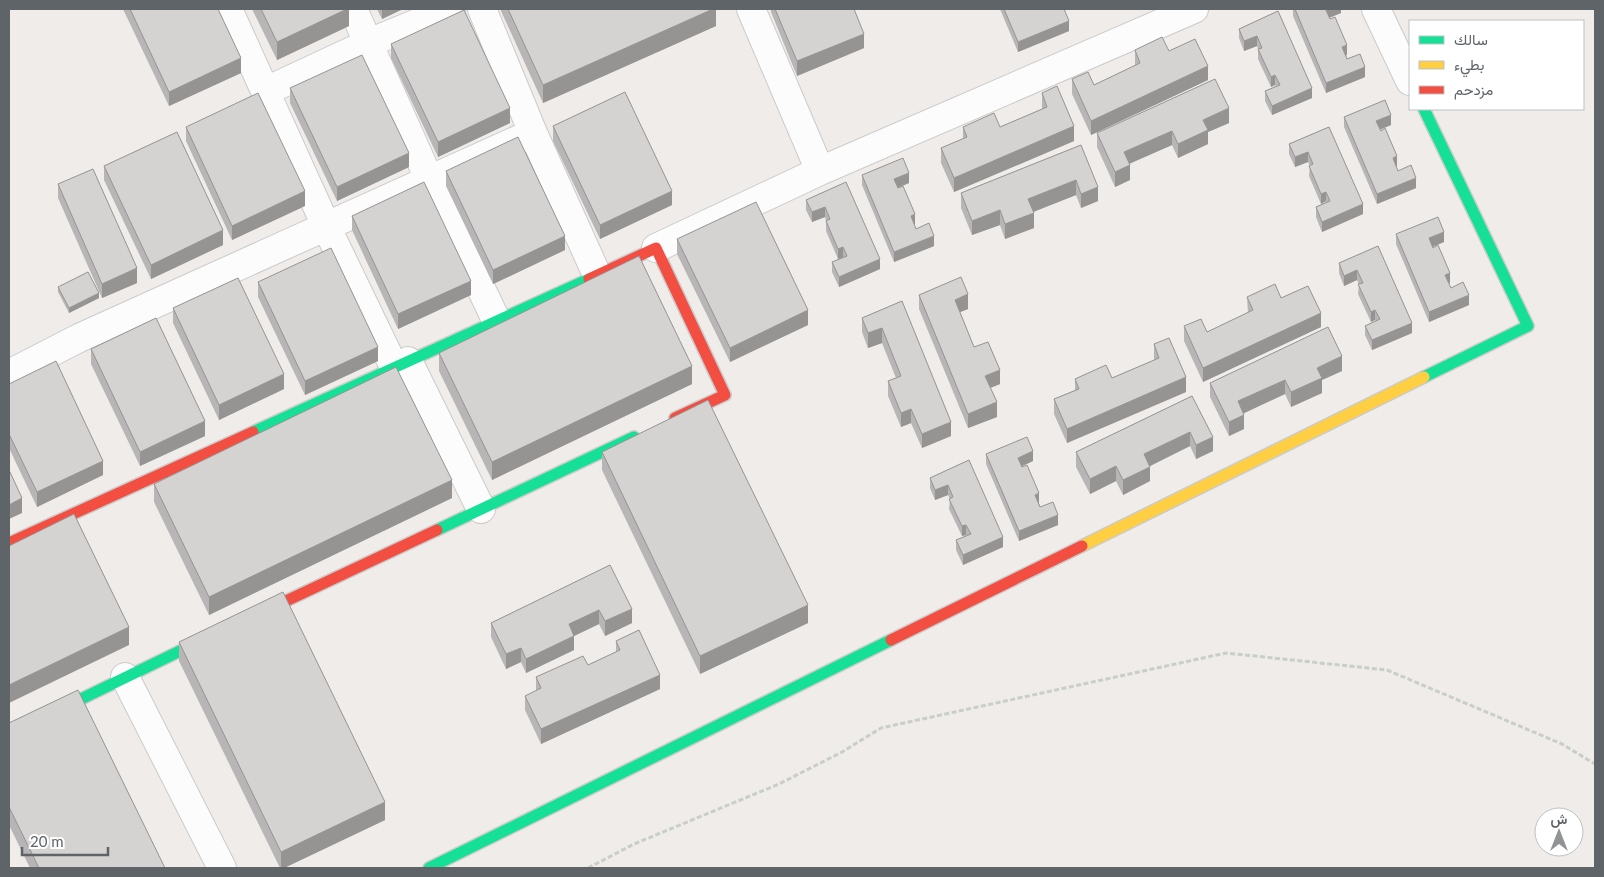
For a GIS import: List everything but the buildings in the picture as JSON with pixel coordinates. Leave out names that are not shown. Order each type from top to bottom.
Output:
[{"type":"street","points":[[228,9],[326,226],[481,509]]},
{"type":"street","points":[[353,9],[429,179],[497,322]]},
{"type":"street","points":[[266,91],[369,43],[451,9]]},
{"type":"street","points":[[482,9],[532,133],[597,275]]},
{"type":"street","points":[[751,9],[820,171]]},
{"type":"street","points":[[9,543],[497,322],[820,171],[1194,9]]},
{"type":"street","points":[[1376,9],[1409,79]]},
{"type":"street","points":[[429,868],[1528,326],[1424,110]]},
{"type":"street","points":[[9,374],[79,338],[532,133]]},
{"type":"street","points":[[656,248],[724,395],[661,425]]},
{"type":"street","points":[[241,622],[643,433]]},
{"type":"street","points":[[9,734],[223,631]]},
{"type":"street","points":[[125,677],[222,868]]},
{"type":"path","points":[[588,868],[634,844],[780,784],[842,752],[881,728],[1226,653],[1386,670],[1562,744],[1595,764]]},
{"type":"traffic: fast","points":[[1424,110],[1528,326],[1424,377]]},
{"type":"traffic: fast","points":[[253,432],[589,279]]},
{"type":"traffic: fast","points":[[437,530],[634,437]]},
{"type":"traffic: fast","points":[[9,734],[213,635]]},
{"type":"traffic: fast","points":[[429,868],[891,640]]},
{"type":"traffic: slow","points":[[1082,546],[1424,377]]},
{"type":"traffic: jam","points":[[589,279],[656,248],[725,395],[675,418]]},
{"type":"traffic: jam","points":[[9,543],[253,432]]},
{"type":"traffic: jam","points":[[252,617],[437,530]]},
{"type":"traffic: jam","points":[[891,640],[1082,546]]}]
